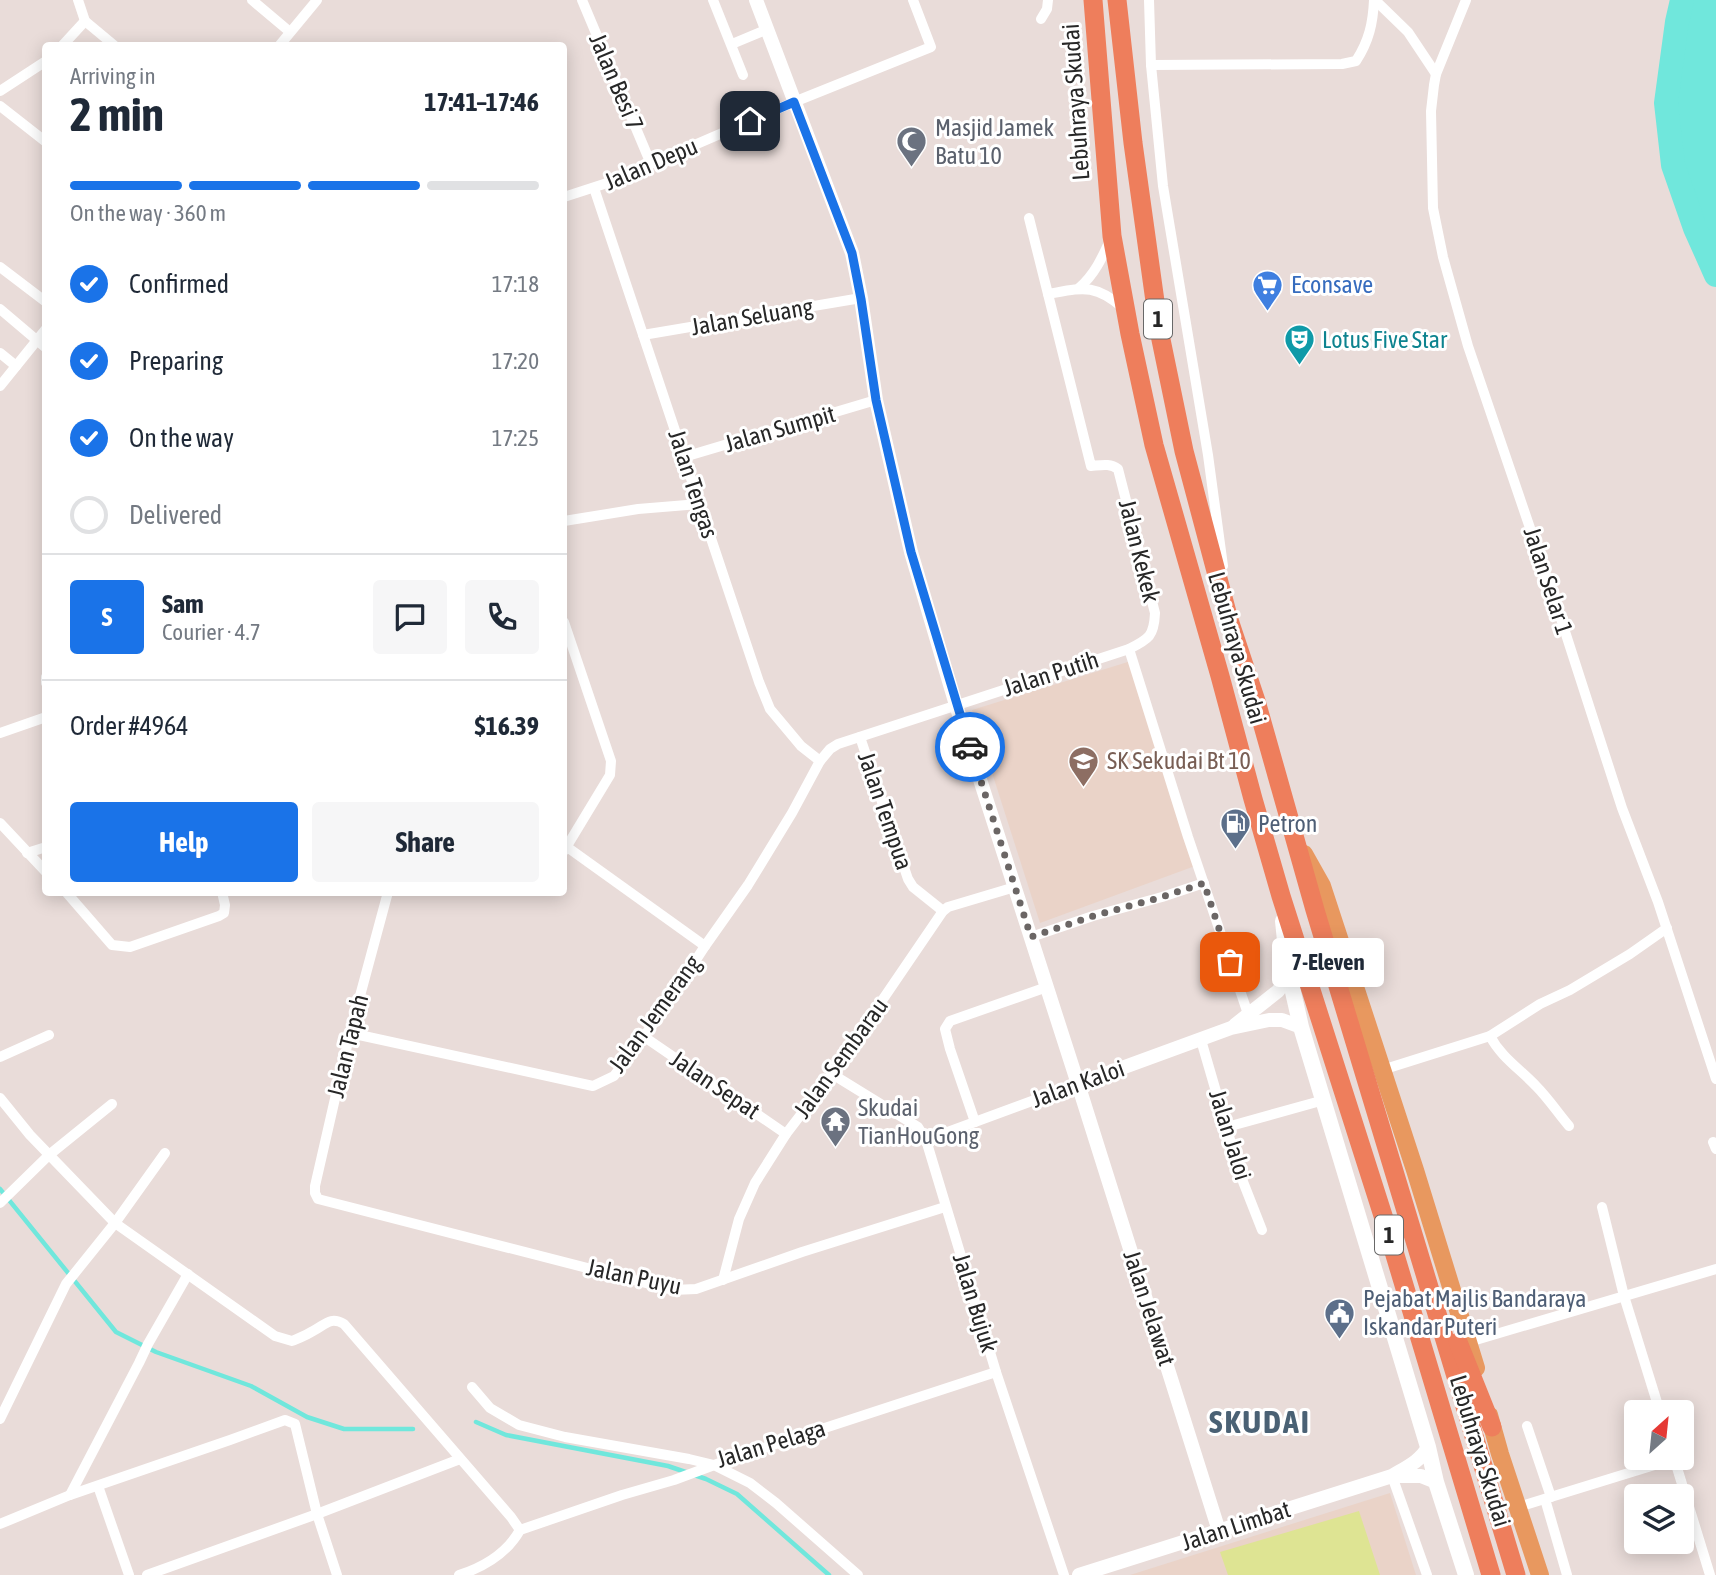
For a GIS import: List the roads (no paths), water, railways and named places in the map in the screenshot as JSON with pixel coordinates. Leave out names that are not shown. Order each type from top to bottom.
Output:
[{"type":"highway","name":"Lebuhraya Skudai","points":[[1093,0],[1112,236],[1154,445],[1281,896],[1382,1212],[1491,1575]]},
{"type":"highway","name":"Lebuhraya Skudai","points":[[1117,0],[1133,144],[1159,330],[1184,451],[1230,620],[1256,701],[1329,959],[1516,1575]]},
{"type":"highway","points":[[1407,1211],[1492,1426]]},
{"type":"main road","points":[[1293,836],[1322,886],[1415,1170],[1540,1575]]},
{"type":"main road","points":[[1281,896],[1288,970],[1301,1027],[1466,1575]]},
{"type":"street","points":[[78,0],[85,21],[110,42]]},
{"type":"street","points":[[252,0],[290,32]]},
{"type":"street","points":[[282,42],[317,0]]},
{"type":"street","name":"Jalan Besi 7","points":[[582,0],[650,164]]},
{"type":"street","points":[[713,0],[743,75]]},
{"type":"street","name":"Jalan Jelawat","points":[[756,0],[852,253],[876,400],[911,552],[956,705],[1219,1531]]},
{"type":"street","name":"Jalan Depu","points":[[567,196],[594,188],[794,102],[931,47],[913,0]]},
{"type":"street","points":[[1041,19],[1047,9],[1048,0]]},
{"type":"street","points":[[1149,0],[1151,65],[1163,186],[1208,455],[1230,620]]},
{"type":"street","points":[[1151,65],[1342,64],[1356,61],[1373,22],[1374,0]]},
{"type":"street","points":[[1374,0],[1408,32],[1436,74]]},
{"type":"street","name":"Jalan Selar 1","points":[[1466,0],[1436,74],[1431,111],[1433,208],[1443,257],[1468,346],[1561,618],[1618,796],[1667,928],[1716,1079]]},
{"type":"street","points":[[66,42],[85,21]]},
{"type":"street","points":[[732,44],[768,29]]},
{"type":"street","points":[[0,91],[42,64]]},
{"type":"street","points":[[0,106],[42,139]]},
{"type":"street","name":"Jalan Tengas","points":[[594,188],[770,709],[801,746],[820,761]]},
{"type":"street","points":[[1029,218],[1048,294],[1079,288],[1093,289],[1125,310]]},
{"type":"street","points":[[1079,288],[1099,266],[1112,236]]},
{"type":"street","points":[[0,267],[42,299]]},
{"type":"street","name":"Jalan Kekek","points":[[1048,294],[1091,466],[1107,464],[1118,469],[1155,613],[1154,628],[1148,639],[1129,649]]},
{"type":"street","name":"Jalan Seluang","points":[[643,335],[861,299]]},
{"type":"street","points":[[0,309],[42,344]]},
{"type":"street","points":[[0,386],[42,334]]},
{"type":"street","points":[[0,353],[16,366]]},
{"type":"street","name":"Jalan Sumpit","points":[[684,457],[876,400]]},
{"type":"street","points":[[567,521],[638,509],[699,504]]},
{"type":"street","points":[[567,631],[612,769],[567,846]]},
{"type":"street","points":[[1129,649],[1188,837],[1248,1014]]},
{"type":"street","name":"Jalan Putih","points":[[820,761],[830,749],[860,737],[1129,649]]},
{"type":"street","points":[[0,733],[42,718]]},
{"type":"street","name":"Jalan Tempua","points":[[860,737],[908,879],[913,887],[943,911]]},
{"type":"street","name":"Jalan Jemerang","points":[[350,1033],[593,1086],[614,1076],[664,1009],[754,875],[820,761]]},
{"type":"street","points":[[0,823],[42,868]]},
{"type":"street","points":[[27,853],[42,848]]},
{"type":"street","points":[[567,850],[705,946]]},
{"type":"street","points":[[1031,937],[1204,883]]},
{"type":"street","points":[[943,911],[948,907],[1015,887]]},
{"type":"street","points":[[69,896],[112,945],[130,947],[219,916],[224,913],[223,896]]},
{"type":"street","name":"Jalan Tapah","points":[[318,1199],[315,1186],[350,1033],[387,896]]},
{"type":"street","name":"Jalan Sembarau","points":[[723,1280],[739,1219],[755,1183],[786,1134],[832,1074],[943,911]]},
{"type":"street","points":[[1382,1070],[1490,1036],[1540,1004],[1619,961],[1667,928]]},
{"type":"street","name":"Jalan Kaloi","points":[[1231,1028],[1278,991],[1288,970]]},
{"type":"street","points":[[975,1122],[945,1030],[950,1021],[1047,987]]},
{"type":"street","name":"Jalan Kaloi","points":[[926,1140],[1231,1028],[1269,1020],[1282,1020],[1301,1027]]},
{"type":"street","points":[[0,1057],[49,1035]]},
{"type":"street","name":"Jalan Sepat","points":[[643,1036],[786,1134]]},
{"type":"street","points":[[1490,1036],[1502,1054],[1537,1086],[1569,1126]]},
{"type":"street","name":"Jalan Jaloi","points":[[1202,1040],[1240,1174],[1262,1230]]},
{"type":"street","points":[[832,1074],[918,1127],[926,1140]]},
{"type":"street","points":[[0,1098],[49,1155],[115,1223],[275,1336],[292,1341],[329,1320],[344,1324],[520,1530]]},
{"type":"street","points":[[1227,1127],[1324,1100]]},
{"type":"street","points":[[0,1203],[49,1155],[112,1104]]},
{"type":"street","name":"Jalan Bujuk","points":[[926,1140],[996,1371],[1064,1575]]},
{"type":"street","points":[[0,1419],[66,1284],[115,1223],[165,1153]]},
{"type":"street","name":"Jalan Puyu","points":[[318,1199],[673,1290],[696,1289],[945,1207]]},
{"type":"street","points":[[1602,1207],[1624,1296],[1656,1400]]},
{"type":"street","points":[[1469,1342],[1716,1269]]},
{"type":"street","points":[[70,1494],[148,1344],[188,1274]]},
{"type":"street","name":"Jalan Pelaga","points":[[472,1387],[490,1408],[519,1425],[565,1437],[714,1465],[996,1371]]},
{"type":"street","points":[[0,1524],[70,1494],[285,1420],[295,1424],[317,1514],[337,1575]]},
{"type":"street","points":[[1527,1426],[1567,1575]]},
{"type":"street","name":"Jalan Limbat","points":[[1079,1575],[1103,1572],[1219,1531],[1392,1476],[1418,1460],[1428,1447]]},
{"type":"street","points":[[147,1575],[460,1459]]},
{"type":"street","points":[[459,1575],[487,1564],[515,1540],[520,1530],[714,1465],[750,1483],[858,1575]]},
{"type":"street","points":[[1518,1507],[1636,1470]]},
{"type":"street","points":[[1678,1470],[1710,1575]]},
{"type":"street","points":[[1392,1476],[1427,1575]]},
{"type":"street","name":"Jalan Limbat","points":[[1392,1476],[1421,1476],[1436,1482]]},
{"type":"street","points":[[98,1486],[129,1575]]},
{"type":"water","points":[[1682,0],[1716,0],[1716,275],[1695,228],[1673,165],[1666,103]]},
{"type":"waterway","points":[[1682,0],[1666,103],[1673,165],[1695,228],[1716,275]]},
{"type":"waterway","points":[[0,1189],[116,1332],[156,1352],[251,1386],[307,1417],[344,1429],[413,1429]]},
{"type":"waterway","points":[[476,1422],[506,1435],[668,1466],[706,1479],[737,1494],[829,1575]]},
{"type":"place","name":"Masjid Jamek Batu 10","points":[[912,169]]},
{"type":"place","name":"Econsave","points":[[1268,312]]},
{"type":"place","name":"Lotus Five Star","points":[[1299,367]]},
{"type":"place","name":"SK Sekudai Bt 10","points":[[1084,788]]},
{"type":"place","name":"Petron","points":[[1235,851]]},
{"type":"place","name":"7-Eleven","points":[[1230,962]]},
{"type":"place","name":"Skudai TianHouGong","points":[[835,1149]]},
{"type":"place","name":"Pejabat Majlis Bandaraya Iskandar Puteri","points":[[1340,1340]]},
{"type":"district","name":"SKUDAI","points":[[1260,1422]]}]
